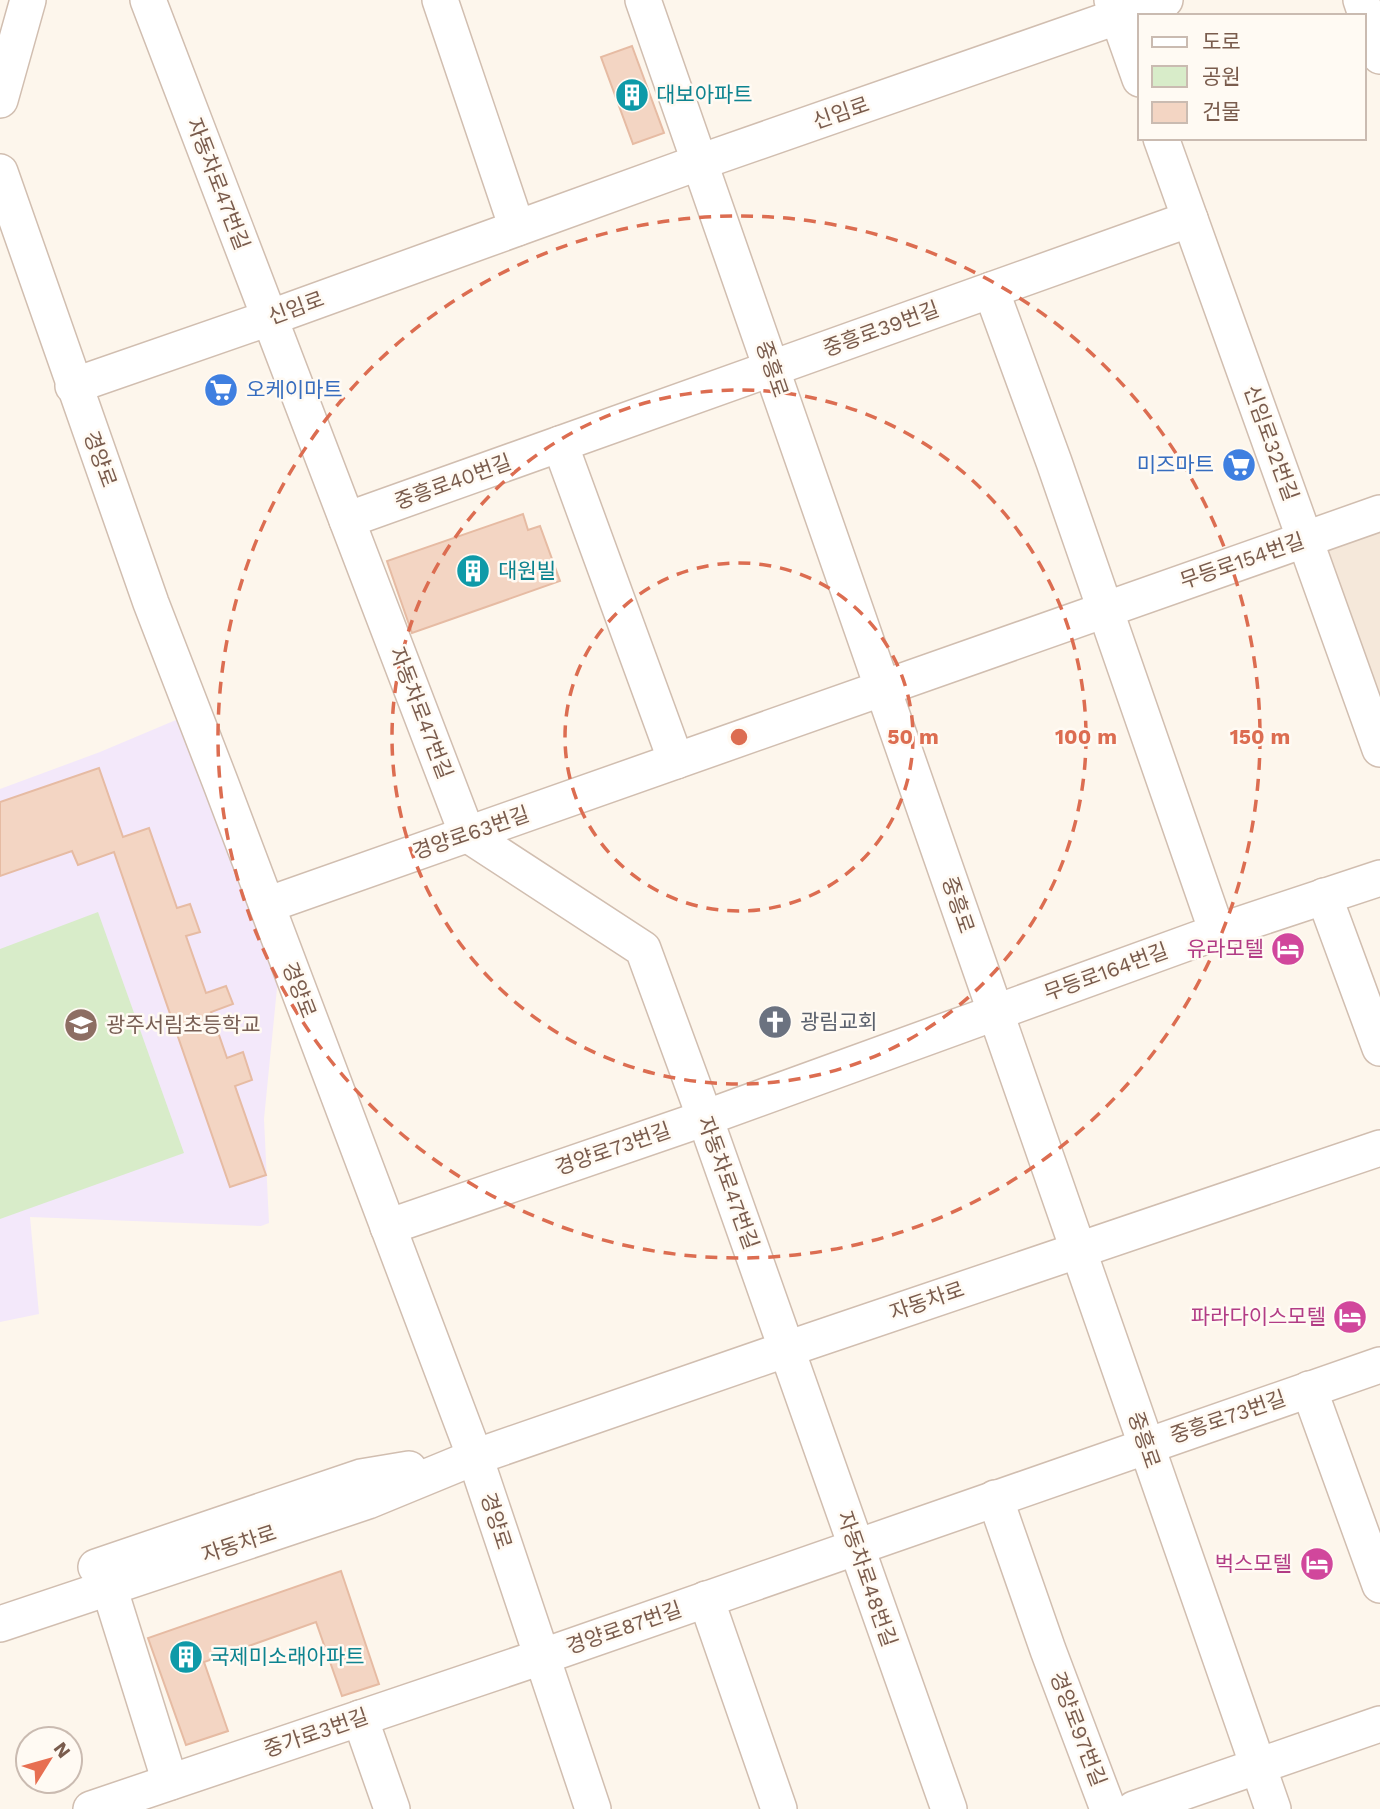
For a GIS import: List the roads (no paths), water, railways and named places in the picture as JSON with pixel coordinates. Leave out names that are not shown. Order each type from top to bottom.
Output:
[{"type":"street","points":[[0,100],[28,0]]},
{"type":"street","name":"자동차로47번길","points":[[148,0],[467,834],[643,949],[787,1349]]},
{"type":"street","points":[[440,0],[517,228]]},
{"type":"street","name":"중흥로","points":[[643,0],[1273,1809]]},
{"type":"street","name":"신임로","points":[[74,386],[700,162],[1115,9],[1165,0]]},
{"type":"street","points":[[1115,9],[1138,73]]},
{"type":"street","points":[[1366,15],[1380,56]]},
{"type":"street","name":"신임로32번길","points":[[1162,140],[1380,749]]},
{"type":"street","name":"경양로","points":[[0,172],[150,603],[475,1457],[593,1809]]},
{"type":"street","name":"중흥로39번길","points":[[772,369],[1190,219]]},
{"type":"street","points":[[991,290],[1054,461],[1217,932]]},
{"type":"street","name":"중흥로40번길","points":[[347,520],[772,369]]},
{"type":"street","points":[[560,444],[676,761]]},
{"type":"street","name":"무등로154번길","points":[[883,687],[1380,513]]},
{"type":"street","name":"경양로63번길","points":[[267,905],[883,687]]},
{"type":"street","name":"무등로164번길","points":[[995,1011],[1217,932],[1380,878]]},
{"type":"street","points":[[1324,896],[1380,1048]]},
{"type":"street","name":"경양로73번길","points":[[388,1227],[705,1118],[995,1011]]},
{"type":"street","name":"자동차로","points":[[0,1624],[368,1501],[475,1457],[1380,1148]]},
{"type":"street","name":"자동차로48번길","points":[[787,1349],[949,1809]]},
{"type":"street","name":"중흥로73번길","points":[[1146,1445],[1380,1365]]},
{"type":"street","name":"중흥로73번길","points":[[1309,1389],[1380,1585]]},
{"type":"street","name":"경양로87번길","points":[[541,1657],[1146,1445]]},
{"type":"street","name":"자동차로","points":[[0,1599],[361,1477],[475,1457]]},
{"type":"street","name":"경양로97번길","points":[[995,1497],[1048,1650],[1108,1809]]},
{"type":"street","points":[[109,1587],[170,1782]]},
{"type":"street","name":"경양로87번길","points":[[706,1599],[779,1809]]},
{"type":"street","name":"중가로3번길","points":[[91,1809],[541,1657]]},
{"type":"street","points":[[360,1717],[392,1809]]},
{"type":"street","points":[[1134,1809],[1380,1724]]},
{"type":"place","name":"대보아파트","points":[[632,95]]},
{"type":"place","name":"오케이마트","points":[[221,390]]},
{"type":"place","name":"미즈마트","points":[[1239,465]]},
{"type":"place","name":"대원빌","points":[[473,571]]},
{"type":"place","name":"유라모텔","points":[[1288,949]]},
{"type":"place","name":"광림교회","points":[[775,1022]]},
{"type":"place","name":"광주서림초등학교","points":[[81,1025]]},
{"type":"place","name":"파라다이스모텔","points":[[1350,1317]]},
{"type":"place","name":"벅스모텔","points":[[1317,1564]]},
{"type":"place","name":"국제미소래아파트","points":[[186,1657]]}]
